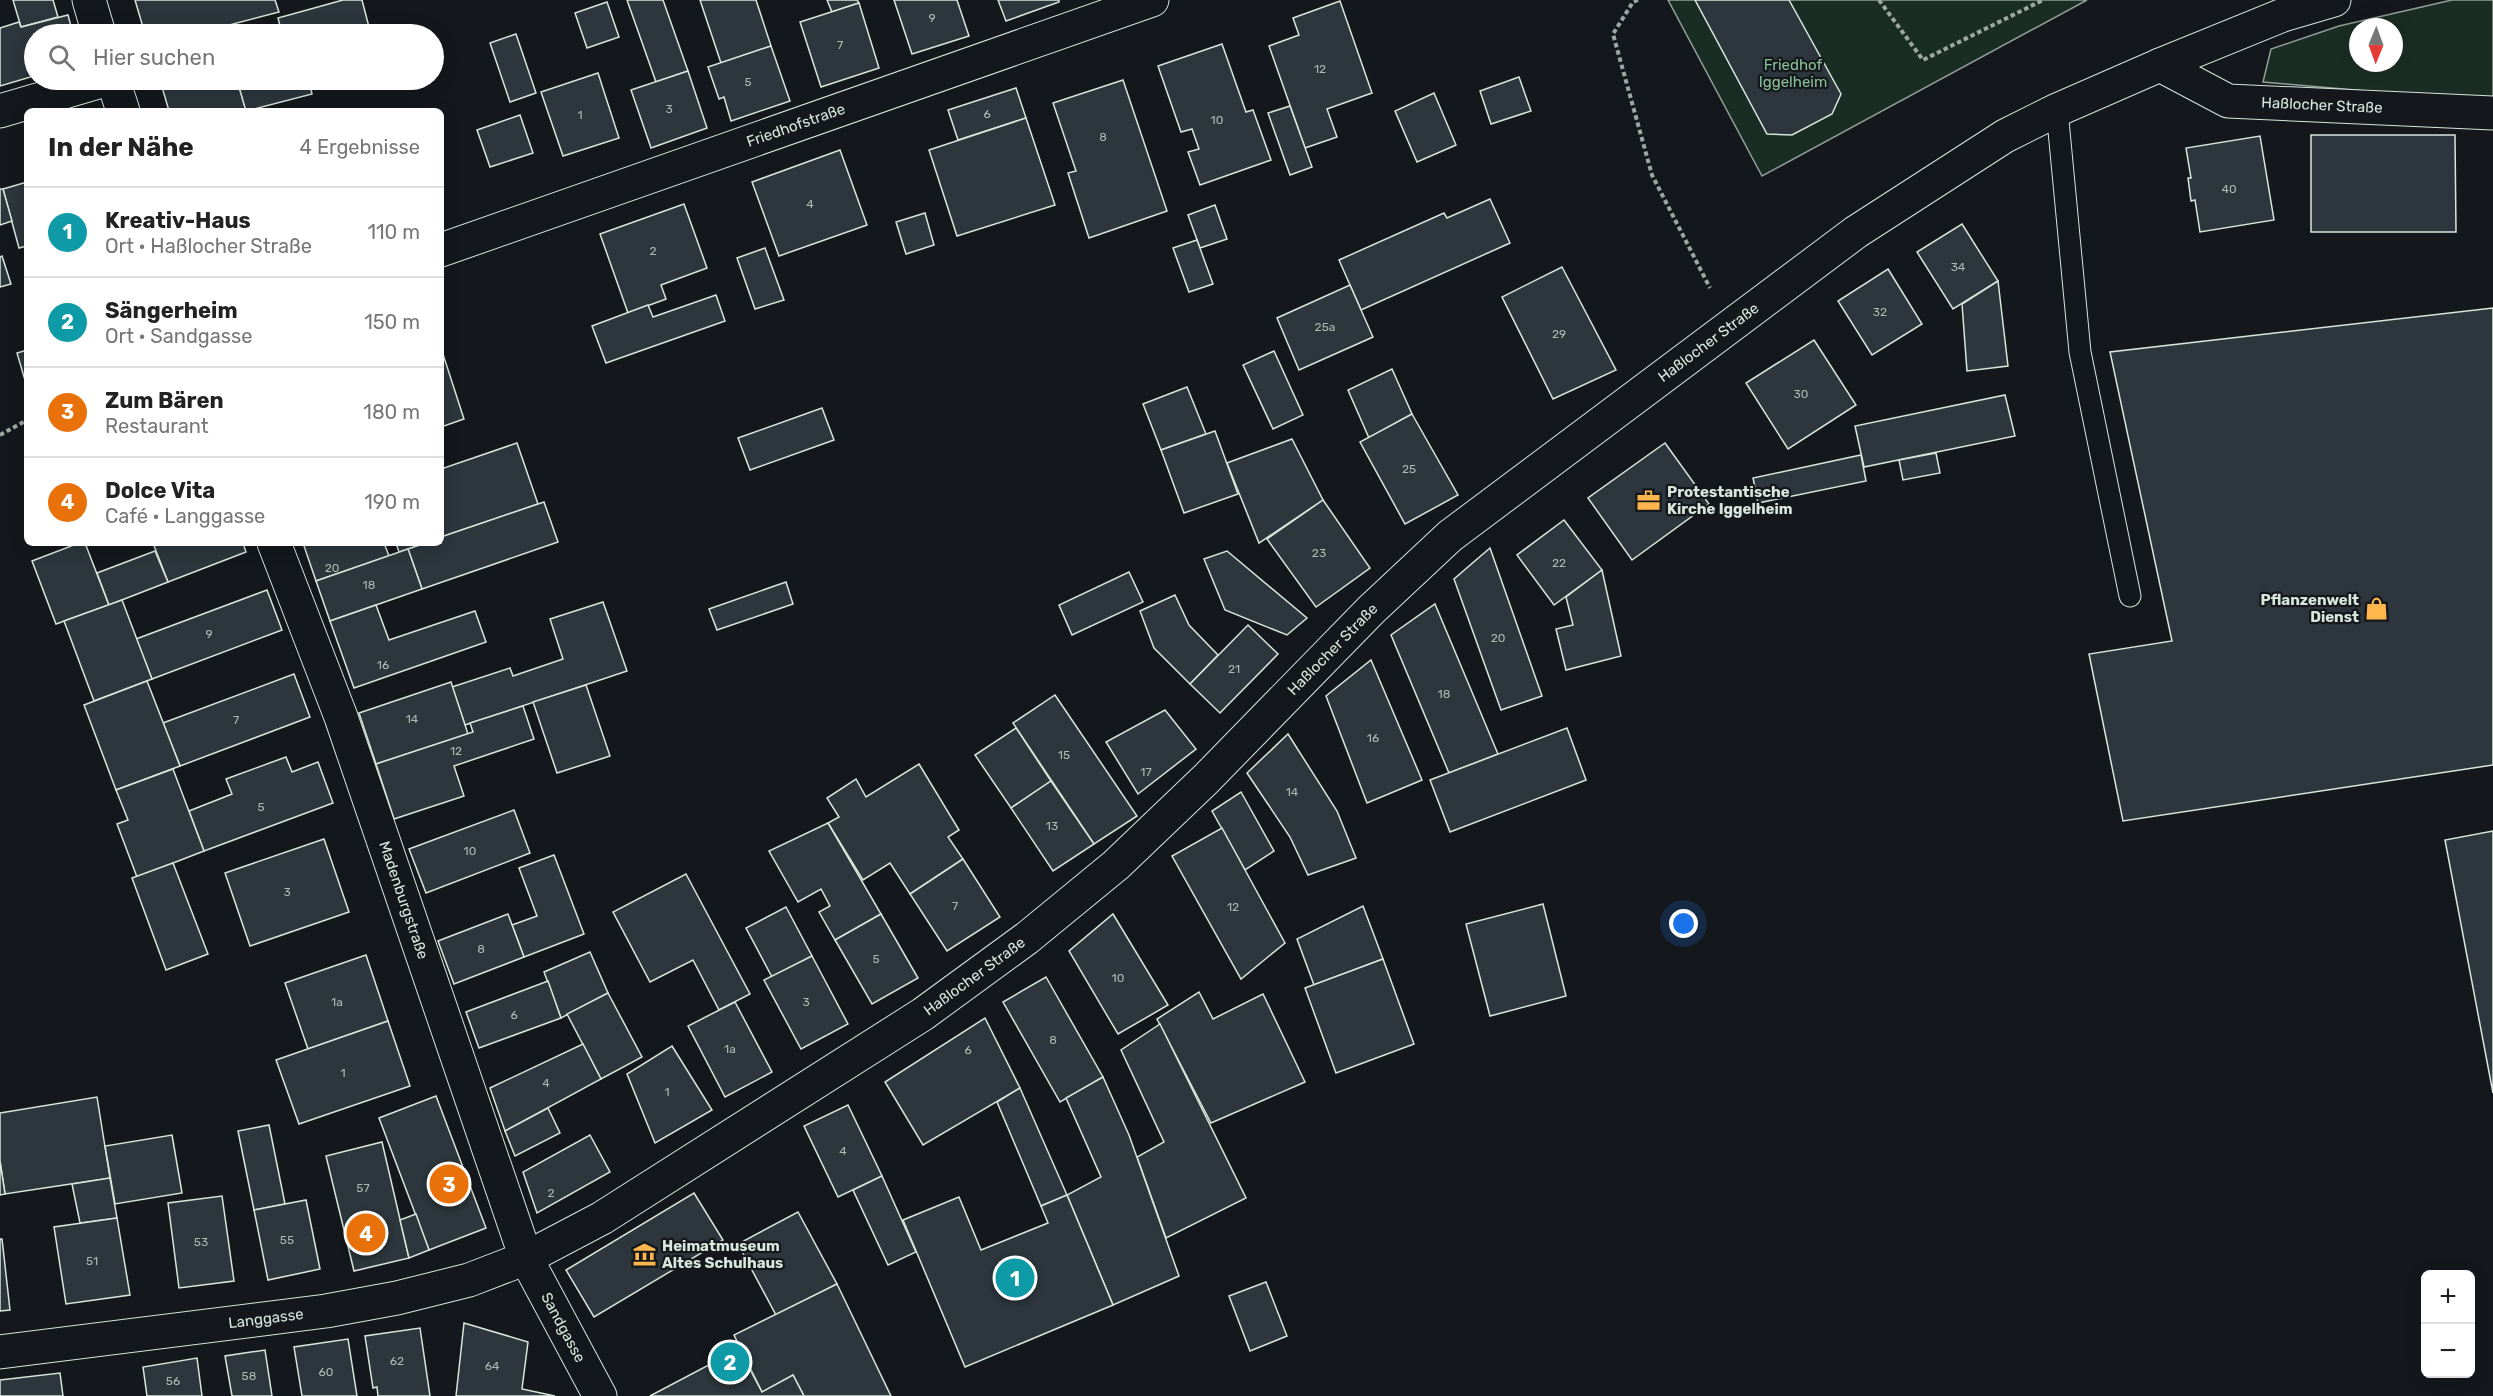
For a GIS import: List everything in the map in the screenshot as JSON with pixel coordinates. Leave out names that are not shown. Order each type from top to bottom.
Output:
[{"type":"main road","points":[[88,0],[96,24]]},
{"type":"main road","name":"Friedhofstraße","points":[[444,249],[1152,0]]},
{"type":"main road","name":"Haßlocher Straße","points":[[526,1258],[602,1218],[723,1142],[923,1014],[1027,938],[1124,857],[1206,779],[1371,610],[1450,536],[1856,232],[2005,136],[2057,110],[2283,15],[2334,0]]},
{"type":"main road","name":"Haßlocher Straße","points":[[2160,65],[2228,101],[2493,113]]},
{"type":"main road","points":[[0,111],[71,90]]},
{"type":"main road","points":[[116,90],[122,108]]},
{"type":"main road","name":"Madenburgstraße","points":[[275,546],[341,717],[526,1258]]},
{"type":"main road","name":"Langgasse","points":[[0,1352],[346,1307],[397,1298],[469,1280],[526,1258]]},
{"type":"main road","name":"Sandgasse","points":[[526,1258],[600,1396]]},
{"type":"lane","points":[[2057,110],[2080,352],[2130,596]]},
{"type":"path","points":[[1638,0],[1633,3],[1613,34],[1652,176],[1730,326]]},
{"type":"path","points":[[1879,0],[1923,60],[2043,0]]},
{"type":"path","points":[[0,435],[24,422]]},
{"type":"green space","name":"Friedhof Iggelheim","points":[[1668,0],[2087,0],[1762,176]]},
{"type":"green space","points":[[2452,0],[2493,0],[2493,102],[2263,82],[2271,49],[2349,24],[2349,72],[2403,72],[2403,18],[2374,18]]},
{"type":"building","points":[[13,0],[53,0],[58,17],[24,24],[21,27]]},
{"type":"building","points":[[135,0],[275,0],[279,12],[233,24],[142,24]]},
{"type":"building","points":[[343,0],[362,0],[368,24],[280,24],[278,18]]},
{"type":"building","points":[[627,0],[663,0],[688,71],[656,82]]},
{"type":"building","points":[[700,0],[756,0],[771,46],[721,63]]},
{"type":"building","points":[[827,0],[857,0],[859,3],[832,12]]},
{"type":"building","points":[[894,0],[957,0],[969,36],[912,54]]},
{"type":"building","points":[[998,0],[1059,0],[1059,2],[1006,21]]},
{"type":"building","points":[[1695,0],[1789,0],[1841,94],[1832,114],[1792,135],[1767,134]]},
{"type":"building","points":[[1340,1],[1372,93],[1327,109],[1337,137],[1305,148],[1269,46],[1299,35],[1293,18]]},
{"type":"building","points":[[607,2],[619,37],[587,48],[575,13]]},
{"type":"building","points":[[859,3],[879,68],[821,87],[800,22]]},
{"type":"building","points":[[68,15],[70,24],[33,24]]},
{"type":"building","points":[[19,22],[21,27],[24,26],[24,79],[0,86],[0,28]]},
{"type":"building","points":[[516,34],[536,93],[510,102],[490,43]]},
{"type":"building","points":[[1222,44],[1246,112],[1253,110],[1271,160],[1200,185],[1188,152],[1199,149],[1192,129],[1181,132],[1158,66]]},
{"type":"building","points":[[771,46],[790,101],[731,121],[724,97],[719,99],[708,67]]},
{"type":"building","points":[[688,71],[707,128],[651,148],[631,90]]},
{"type":"building","points":[[598,73],[619,138],[563,156],[541,92]]},
{"type":"building","points":[[1519,77],[1531,111],[1491,124],[1480,91]]},
{"type":"building","points":[[1123,80],[1167,211],[1089,238],[1068,173],[1076,171],[1053,103]]},
{"type":"building","points":[[1016,88],[1026,118],[958,140],[948,110]]},
{"type":"building","points":[[163,90],[240,90],[245,108],[168,108]]},
{"type":"building","points":[[240,90],[311,90],[312,94],[258,108],[245,108]]},
{"type":"building","points":[[1434,93],[1456,145],[1417,162],[1395,111]]},
{"type":"building","points":[[1290,106],[1312,167],[1290,175],[1268,113]]},
{"type":"building","points":[[520,115],[533,153],[490,167],[477,130]]},
{"type":"building","points":[[1026,118],[1055,205],[957,236],[929,150]]},
{"type":"building","points":[[2311,135],[2455,135],[2456,232],[2311,232]]},
{"type":"building","points":[[2260,136],[2274,220],[2200,232],[2195,200],[2191,201],[2188,178],[2191,178],[2186,148]]},
{"type":"building","points":[[840,150],[867,225],[779,256],[752,182]]},
{"type":"building","points":[[24,183],[24,247],[19,248],[3,189]]},
{"type":"building","points":[[0,189],[3,189],[12,221],[0,225]]},
{"type":"building","points":[[1490,199],[1510,243],[1361,310],[1339,260],[1444,213],[1447,218]]},
{"type":"building","points":[[684,204],[707,268],[661,285],[666,299],[628,313],[600,234]]},
{"type":"building","points":[[1215,205],[1227,239],[1200,248],[1188,215]]},
{"type":"building","points":[[925,213],[934,245],[906,254],[896,222]]},
{"type":"building","points":[[1962,224],[1998,281],[1953,309],[1917,252]]},
{"type":"building","points":[[1197,240],[1213,284],[1189,292],[1173,248]]},
{"type":"building","points":[[765,248],[784,300],[755,309],[737,258]]},
{"type":"building","points":[[2,256],[11,284],[0,287],[0,257]]},
{"type":"building","points":[[1562,267],[1616,370],[1553,399],[1502,297]]},
{"type":"building","points":[[1888,269],[1922,324],[1872,355],[1838,301]]},
{"type":"building","points":[[1998,281],[2008,366],[1967,371],[1962,304]]},
{"type":"building","points":[[1350,285],[1373,337],[1299,370],[1277,318]]},
{"type":"building","points":[[716,295],[725,321],[606,363],[592,326],[648,305],[653,317]]},
{"type":"building","points":[[2493,308],[2493,765],[2123,821],[2089,654],[2172,641],[2110,352]]},
{"type":"building","points":[[1814,340],[1856,405],[1788,449],[1746,383]]},
{"type":"building","points":[[24,351],[24,377],[17,353]]},
{"type":"building","points":[[1274,351],[1303,415],[1273,429],[1243,365]]},
{"type":"building","points":[[444,357],[464,419],[444,426]]},
{"type":"building","points":[[1392,369],[1412,414],[1369,438],[1348,390]]},
{"type":"building","points":[[1187,387],[1206,434],[1161,450],[1143,404]]},
{"type":"building","points":[[2005,395],[2015,436],[1864,467],[1855,426]]},
{"type":"building","points":[[822,408],[834,440],[750,470],[738,438]]},
{"type":"building","points":[[1412,414],[1458,495],[1405,524],[1360,442]]},
{"type":"building","points":[[1215,431],[1238,494],[1184,513],[1161,450]]},
{"type":"building","points":[[1292,439],[1323,500],[1259,543],[1227,463]]},
{"type":"building","points":[[517,443],[538,504],[444,536],[444,468]]},
{"type":"building","name":"Protestantische Kirche Iggelheim","points":[[1665,443],[1709,504],[1632,560],[1588,498]]},
{"type":"building","points":[[1936,453],[1940,473],[1903,480],[1899,460]]},
{"type":"building","points":[[1861,455],[1866,481],[1758,503],[1753,478]]},
{"type":"building","points":[[1323,500],[1370,568],[1316,607],[1267,539]]},
{"type":"building","points":[[544,502],[558,542],[422,589],[408,549],[416,546],[444,546],[444,536]]},
{"type":"building","points":[[1564,520],[1602,570],[1554,605],[1517,555]]},
{"type":"building","points":[[71,546],[86,546],[109,605],[56,624],[32,561]]},
{"type":"building","points":[[154,546],[244,546],[246,552],[168,582]]},
{"type":"building","points":[[304,546],[385,546],[389,556],[316,581]]},
{"type":"building","points":[[397,546],[416,546],[399,552]]},
{"type":"building","points":[[1490,548],[1542,696],[1501,710],[1454,579]]},
{"type":"building","points":[[408,549],[422,589],[330,621],[316,581]]},
{"type":"building","points":[[155,551],[168,582],[109,605],[97,573]]},
{"type":"building","points":[[1227,551],[1307,618],[1287,635],[1225,610],[1204,559]]},
{"type":"building","points":[[1602,570],[1621,656],[1566,670],[1556,629],[1573,625],[1566,597]]},
{"type":"building","points":[[1129,572],[1143,602],[1072,635],[1059,605]]},
{"type":"building","points":[[786,582],[793,604],[717,630],[709,609]]},
{"type":"building","points":[[267,590],[282,630],[152,679],[136,639]]},
{"type":"building","points":[[1175,595],[1189,625],[1218,655],[1190,684],[1154,648],[1140,611]]},
{"type":"building","points":[[122,600],[152,679],[94,701],[64,621]]},
{"type":"building","points":[[603,602],[627,671],[465,725],[452,687],[510,668],[513,676],[563,659],[550,619]]},
{"type":"building","points":[[1435,604],[1498,754],[1449,773],[1391,635]]},
{"type":"building","points":[[376,605],[389,640],[475,611],[486,642],[354,688],[330,621]]},
{"type":"building","points":[[1248,625],[1278,654],[1220,713],[1190,684]]},
{"type":"building","points":[[1371,660],[1422,780],[1367,803],[1326,696]]},
{"type":"building","points":[[294,674],[310,717],[180,766],[163,723]]},
{"type":"building","points":[[147,681],[180,766],[116,790],[84,705]]},
{"type":"building","points":[[451,682],[468,734],[376,764],[359,713]]},
{"type":"building","points":[[586,685],[610,756],[557,773],[533,702]]},
{"type":"building","points":[[1055,695],[1137,816],[1094,844],[1013,723]]},
{"type":"building","points":[[523,706],[534,739],[454,766],[464,796],[394,819],[376,764],[473,732],[470,723]]},
{"type":"building","points":[[1165,710],[1196,749],[1138,794],[1106,742]]},
{"type":"building","points":[[1016,728],[1051,781],[1011,808],[975,755]]},
{"type":"building","points":[[1567,728],[1586,780],[1450,832],[1430,780]]},
{"type":"building","points":[[1288,734],[1337,811],[1356,858],[1308,875],[1290,837],[1247,773]]},
{"type":"building","points":[[286,757],[292,772],[318,762],[333,803],[204,851],[189,811],[232,794],[226,779]]},
{"type":"building","points":[[919,764],[959,830],[948,837],[963,859],[910,894],[890,863],[863,880],[828,823],[839,817],[827,798],[856,779],[866,797]]},
{"type":"building","points":[[173,769],[204,851],[137,877],[117,824],[128,820],[116,790]]},
{"type":"building","points":[[1051,781],[1094,844],[1053,871],[1011,808]]},
{"type":"building","points":[[1241,792],[1274,851],[1245,870],[1212,811]]},
{"type":"building","points":[[514,810],[530,853],[426,893],[409,849]]},
{"type":"building","points":[[828,823],[881,914],[835,940],[819,912],[830,906],[821,889],[798,902],[769,851]]},
{"type":"building","points":[[1222,828],[1285,943],[1241,979],[1172,856]]},
{"type":"building","points":[[2493,831],[2493,1093],[2445,840]]},
{"type":"building","points":[[324,839],[349,912],[250,946],[225,873]]},
{"type":"building","points":[[554,855],[584,934],[524,957],[512,925],[537,916],[519,868]]},
{"type":"building","points":[[963,859],[1000,917],[947,951],[910,894]]},
{"type":"building","points":[[173,863],[208,954],[166,970],[132,878]]},
{"type":"building","points":[[686,874],[750,994],[719,1010],[693,960],[650,982],[613,912]]},
{"type":"building","points":[[1543,904],[1566,996],[1490,1016],[1466,924]]},
{"type":"building","points":[[1363,906],[1383,959],[1314,985],[1297,939]]},
{"type":"building","points":[[786,907],[812,956],[772,977],[746,928]]},
{"type":"building","points":[[508,914],[524,957],[454,984],[438,941]]},
{"type":"building","points":[[881,914],[918,978],[872,1004],[835,940]]},
{"type":"building","points":[[1113,914],[1168,1005],[1118,1034],[1069,951]]},
{"type":"building","points":[[590,952],[608,993],[561,1018],[544,972]]},
{"type":"building","points":[[366,955],[388,1021],[308,1049],[285,983]]},
{"type":"building","points":[[812,956],[848,1024],[801,1049],[764,980]]},
{"type":"building","points":[[1383,959],[1414,1044],[1336,1073],[1305,988]]},
{"type":"building","points":[[1046,977],[1103,1077],[1060,1102],[1003,1002]]},
{"type":"building","points":[[548,981],[561,1018],[479,1048],[466,1012]]},
{"type":"building","points":[[1199,992],[1213,1019],[1263,994],[1305,1082],[1211,1123],[1157,1019]]},
{"type":"building","points":[[608,993],[642,1057],[601,1079],[567,1014]]},
{"type":"building","points":[[735,1002],[772,1072],[725,1097],[688,1026]]},
{"type":"building","points":[[985,1018],[1020,1088],[923,1145],[885,1082]]},
{"type":"building","points":[[388,1021],[410,1086],[299,1124],[276,1060]]},
{"type":"building","points":[[1160,1024],[1246,1198],[1166,1238],[1137,1157],[1164,1142],[1121,1050]]},
{"type":"building","points":[[583,1044],[601,1079],[505,1131],[490,1088]]},
{"type":"building","points":[[672,1046],[712,1110],[655,1143],[627,1074]]},
{"type":"building","points":[[1103,1077],[1129,1135],[1179,1276],[1113,1305],[1067,1195],[1101,1177],[1066,1098]]},
{"type":"building","points":[[1020,1088],[1067,1195],[1041,1206],[997,1102]]},
{"type":"building","points":[[436,1096],[486,1228],[429,1250],[379,1118]]},
{"type":"building","points":[[97,1097],[110,1178],[5,1194],[0,1161],[0,1113]]},
{"type":"building","points":[[848,1105],[882,1176],[838,1197],[804,1126]]},
{"type":"building","points":[[548,1108],[560,1133],[515,1156],[505,1131]]},
{"type":"building","points":[[269,1125],[285,1204],[254,1210],[238,1131]]},
{"type":"building","points":[[172,1135],[182,1193],[115,1204],[105,1146]]},
{"type":"building","points":[[590,1135],[610,1172],[537,1213],[523,1172]]},
{"type":"building","points":[[382,1142],[409,1258],[354,1271],[326,1156]]},
{"type":"building","points":[[0,1161],[5,1194],[0,1195]]},
{"type":"building","points":[[882,1176],[916,1252],[888,1265],[853,1190]]},
{"type":"building","points":[[110,1178],[117,1218],[80,1223],[72,1184]]},
{"type":"building","name":"Heimatmuseum Altes Schulhaus","points":[[694,1193],[723,1240],[594,1317],[566,1270]]},
{"type":"building","points":[[1067,1195],[1113,1305],[965,1367],[903,1220],[959,1197],[981,1250],[1048,1223],[1041,1206]]},
{"type":"building","points":[[222,1196],[234,1281],[179,1288],[168,1203]]},
{"type":"building","points":[[306,1200],[320,1269],[268,1280],[254,1210]]},
{"type":"building","points":[[798,1212],[837,1284],[776,1315],[738,1244]]},
{"type":"building","points":[[416,1214],[429,1250],[409,1258],[400,1220]]},
{"type":"building","points":[[117,1218],[130,1295],[66,1304],[54,1227]]},
{"type":"building","points":[[0,1239],[2,1239],[10,1310],[0,1311]]},
{"type":"building","points":[[1266,1282],[1287,1336],[1250,1351],[1229,1296]]},
{"type":"building","points":[[837,1284],[891,1396],[804,1396],[793,1375],[762,1392],[734,1335]]},
{"type":"building","points":[[464,1323],[528,1342],[522,1389],[555,1396],[456,1396]]},
{"type":"building","points":[[420,1328],[430,1396],[378,1396],[377,1387],[373,1388],[365,1336]]},
{"type":"building","points":[[348,1339],[357,1396],[302,1396],[294,1347]]},
{"type":"building","points":[[739,1349],[762,1392],[793,1375],[804,1396],[650,1396]]},
{"type":"building","points":[[265,1350],[272,1396],[232,1396],[225,1356]]},
{"type":"building","points":[[197,1358],[202,1396],[147,1396],[143,1367]]},
{"type":"building","points":[[60,1373],[63,1396],[0,1396],[0,1380]]},
{"type":"place","name":"Protestantische Kirche Iggelheim","points":[[1649,501]]},
{"type":"place","name":"Pflanzenwelt Dienst","points":[[2377,609]]},
{"type":"place","name":"Zum Bären","points":[[449,1184]]},
{"type":"place","name":"Dolce Vita","points":[[366,1233]]},
{"type":"place","name":"Heimatmuseum Altes Schulhaus","points":[[644,1255]]},
{"type":"place","name":"Kreativ-Haus","points":[[1015,1278]]},
{"type":"place","name":"Sängerheim","points":[[730,1362]]}]
